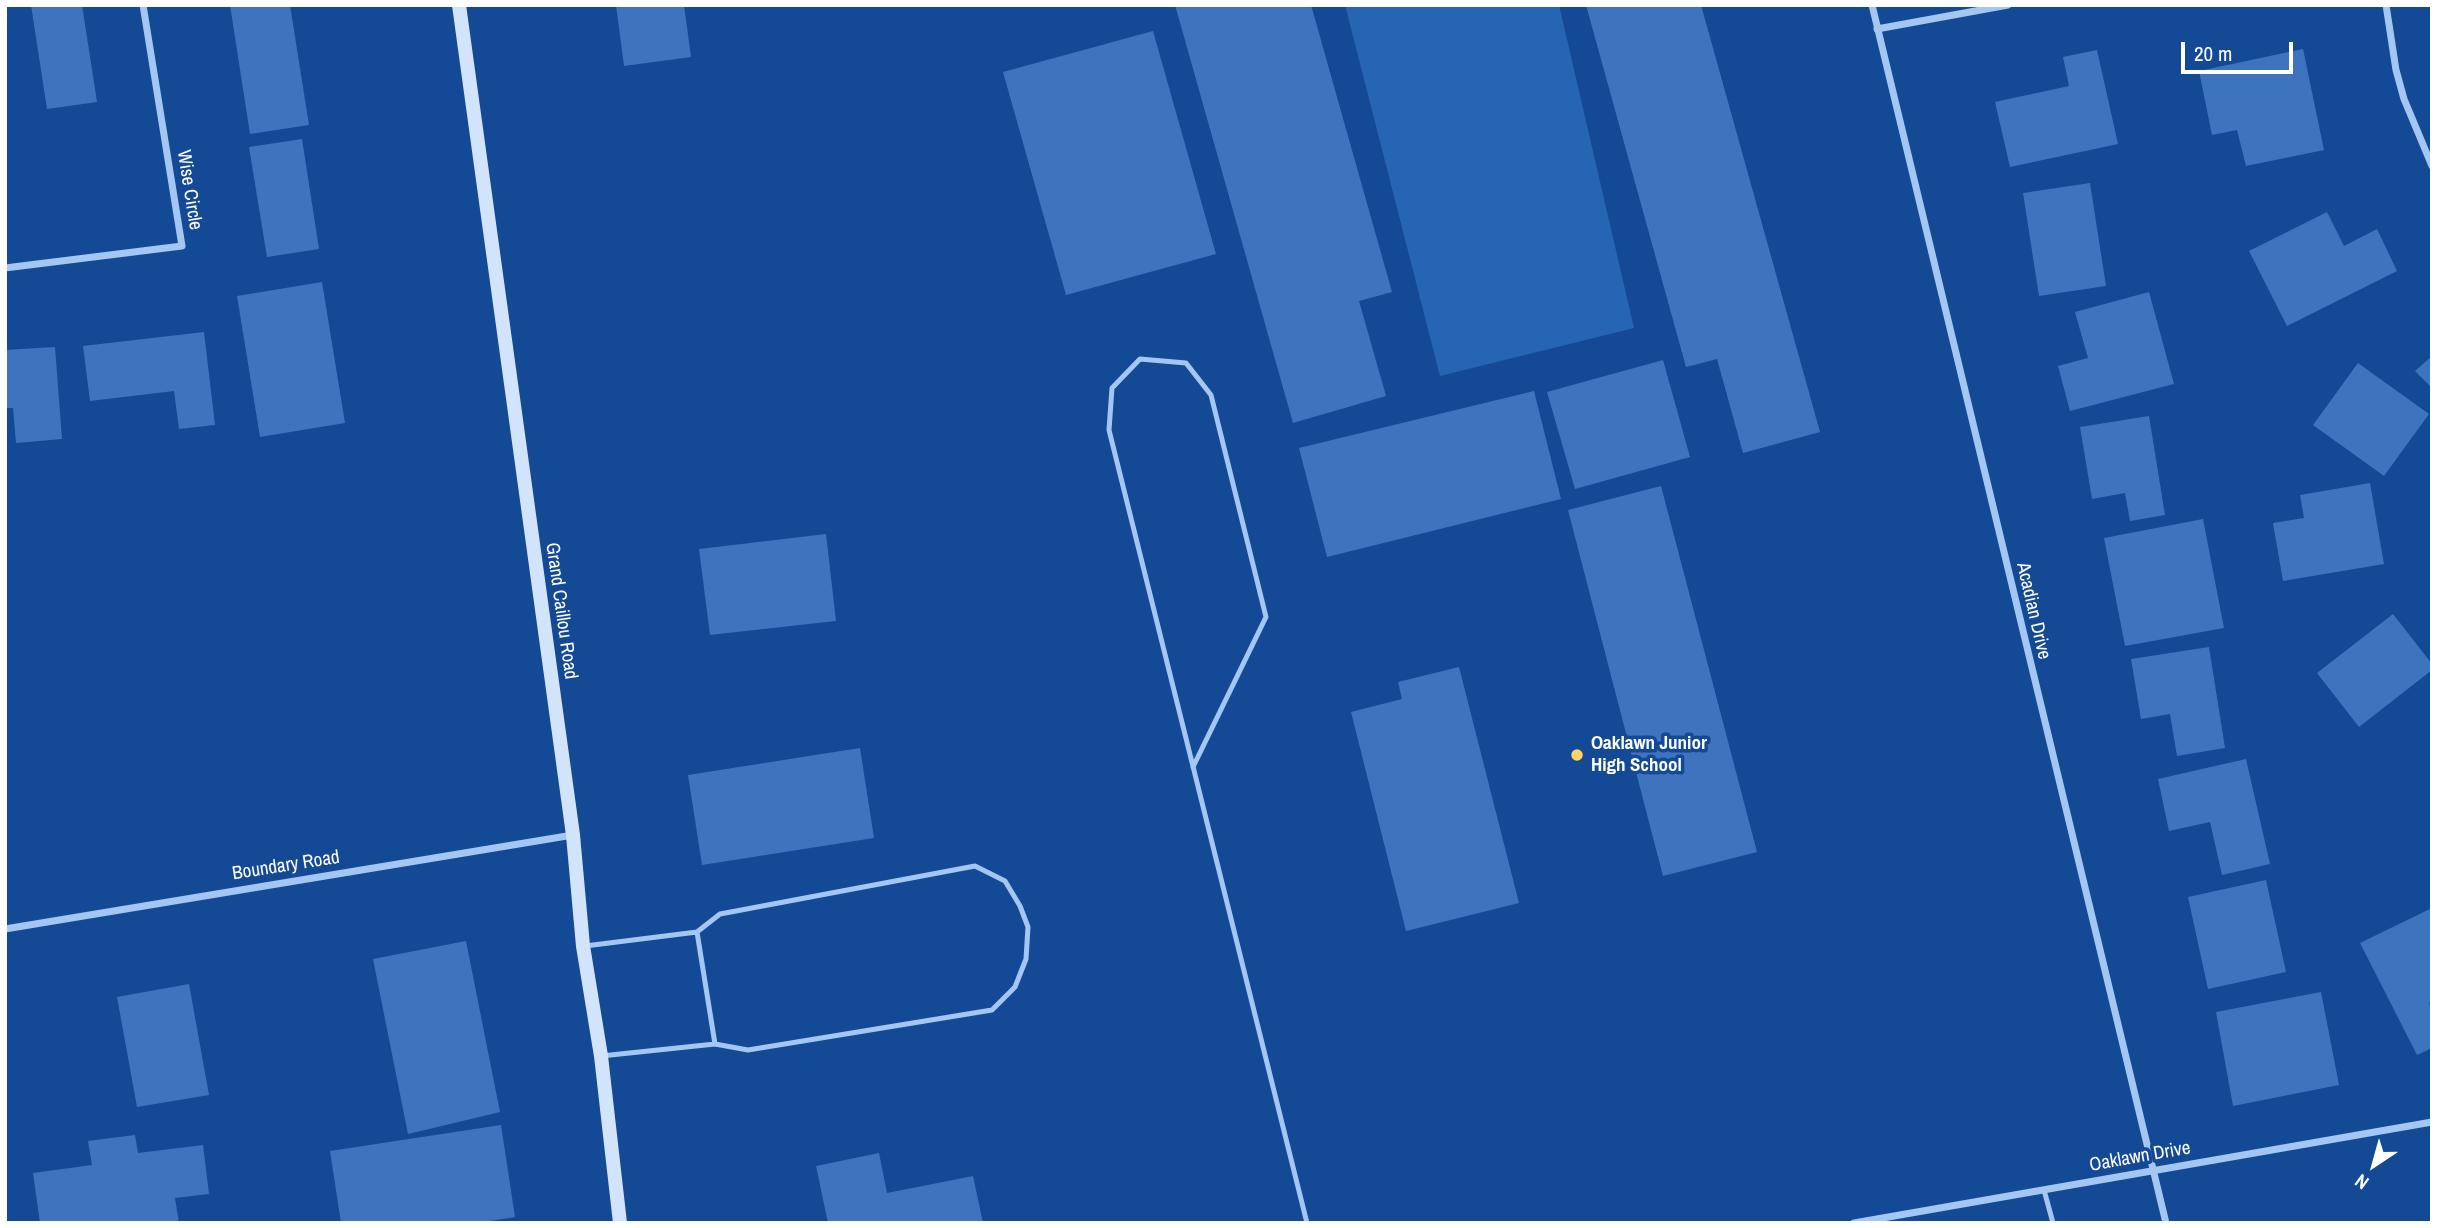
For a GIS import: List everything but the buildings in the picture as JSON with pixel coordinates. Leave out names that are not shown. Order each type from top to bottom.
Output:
[{"type":"main road","name":"Grand Caillou Road","points":[[459,5],[573,835],[583,946],[601,1056],[620,1223]]},
{"type":"street","name":"Wise Circle","points":[[5,268],[182,246],[143,5]]},
{"type":"street","name":"Acadian Drive","points":[[1872,5],[2166,1223]]},
{"type":"street","points":[[1877,29],[2008,5]]},
{"type":"street","points":[[2386,5],[2396,70],[2404,99],[2432,166]]},
{"type":"street","name":"Boundary Road","points":[[5,929],[573,835]]},
{"type":"street","name":"Oaklawn Drive","points":[[1854,1223],[2432,1122]]},
{"type":"lane","points":[[1193,767],[1266,617],[1211,395],[1186,363],[1140,359],[1112,388],[1109,430],[1193,767],[1307,1223]]},
{"type":"lane","points":[[583,946],[696,932],[720,914],[975,866],[1005,881],[1020,906],[1028,927],[1026,959],[1015,987],[992,1010],[748,1050],[715,1044],[601,1056]]},
{"type":"lane","points":[[696,932],[715,1044]]},
{"type":"lane","points":[[2044,1190],[2053,1223]]},
{"type":"shaded area","points":[[1345,5],[1559,5],[1634,328],[1440,376]]},
{"type":"place","name":"Oaklawn Junior High School","points":[[1577,755]]}]
